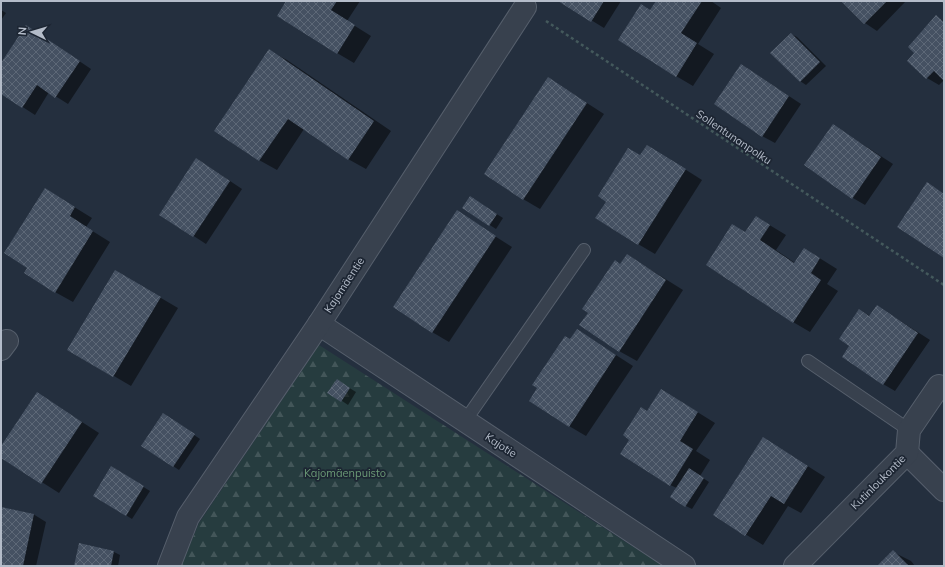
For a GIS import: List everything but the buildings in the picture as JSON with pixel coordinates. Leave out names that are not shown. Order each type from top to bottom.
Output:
[{"type":"street","name":"Kajomäentie","points":[[169,566],[188,517],[319,324],[525,7]]},
{"type":"street","name":"Kajotie","points":[[319,324],[684,566]]},
{"type":"street","name":"Kutinloukontie","points":[[795,566],[907,453],[909,430],[939,386]]},
{"type":"street","points":[[907,453],[944,490]]},
{"type":"lane","points":[[465,421],[584,250]]},
{"type":"lane","points":[[808,361],[909,430]]},
{"type":"path","name":"Sollentunanpolku","points":[[525,7],[944,285]]},
{"type":"green space","name":"Kajomäenpuisto","points":[[319,345],[663,566],[181,566],[199,523]]}]
